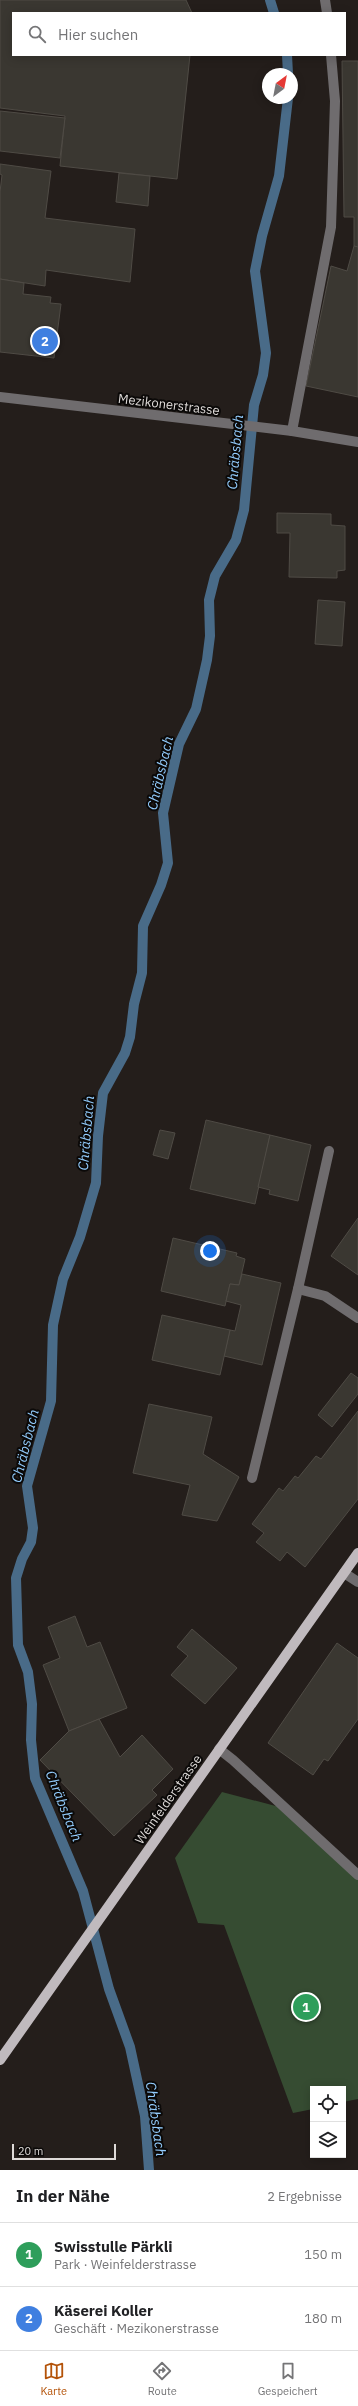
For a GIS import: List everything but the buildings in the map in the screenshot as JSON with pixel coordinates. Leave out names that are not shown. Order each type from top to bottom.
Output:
[{"type":"main road","name":"Weinfelderstrasse","points":[[0,2060],[358,1553]]},
{"type":"street","points":[[325,0],[327,12]]},
{"type":"street","points":[[292,431],[331,228],[336,101],[331,56]]},
{"type":"street","name":"Mezikonerstrasse","points":[[0,397],[292,431],[358,442]]},
{"type":"street","points":[[252,1478],[330,1151]]},
{"type":"street","points":[[298,1289],[325,1296],[358,1318]]},
{"type":"street","points":[[344,1573],[358,1582]]},
{"type":"street","points":[[219,1749],[233,1760],[358,1875]]},
{"type":"green space","points":[[222,1792],[287,1809],[358,1876],[358,2099],[346,2101],[346,2086],[310,2086],[310,2110],[293,2113],[224,1925],[198,1923],[175,1858]]},
{"type":"waterway","name":"Chräbsbach","points":[[270,0],[274,12]]},
{"type":"waterway","name":"Chräbsbach","points":[[287,56],[288,68]]},
{"type":"waterway","name":"Chräbsbach","points":[[149,2170],[145,2116],[130,2047],[109,1989],[83,1891],[35,1778],[31,1740],[32,1704],[28,1672],[18,1645],[16,1578],[22,1559],[31,1542],[33,1528],[27,1486],[51,1401],[53,1325],[63,1279],[80,1237],[96,1183],[98,1136],[103,1093],[125,1053],[130,1037],[134,1004],[142,973],[143,926],[161,885],[168,863],[163,813],[179,744],[196,709],[207,660],[210,636],[209,600],[215,576],[236,540],[244,510],[254,405],[263,375],[266,353],[255,271],[262,236],[279,176],[287,104]]},
{"type":"place","name":"Käserei Koller","points":[[45,341]]},
{"type":"place","name":"Swisstulle Pärkli","points":[[306,2007]]}]
